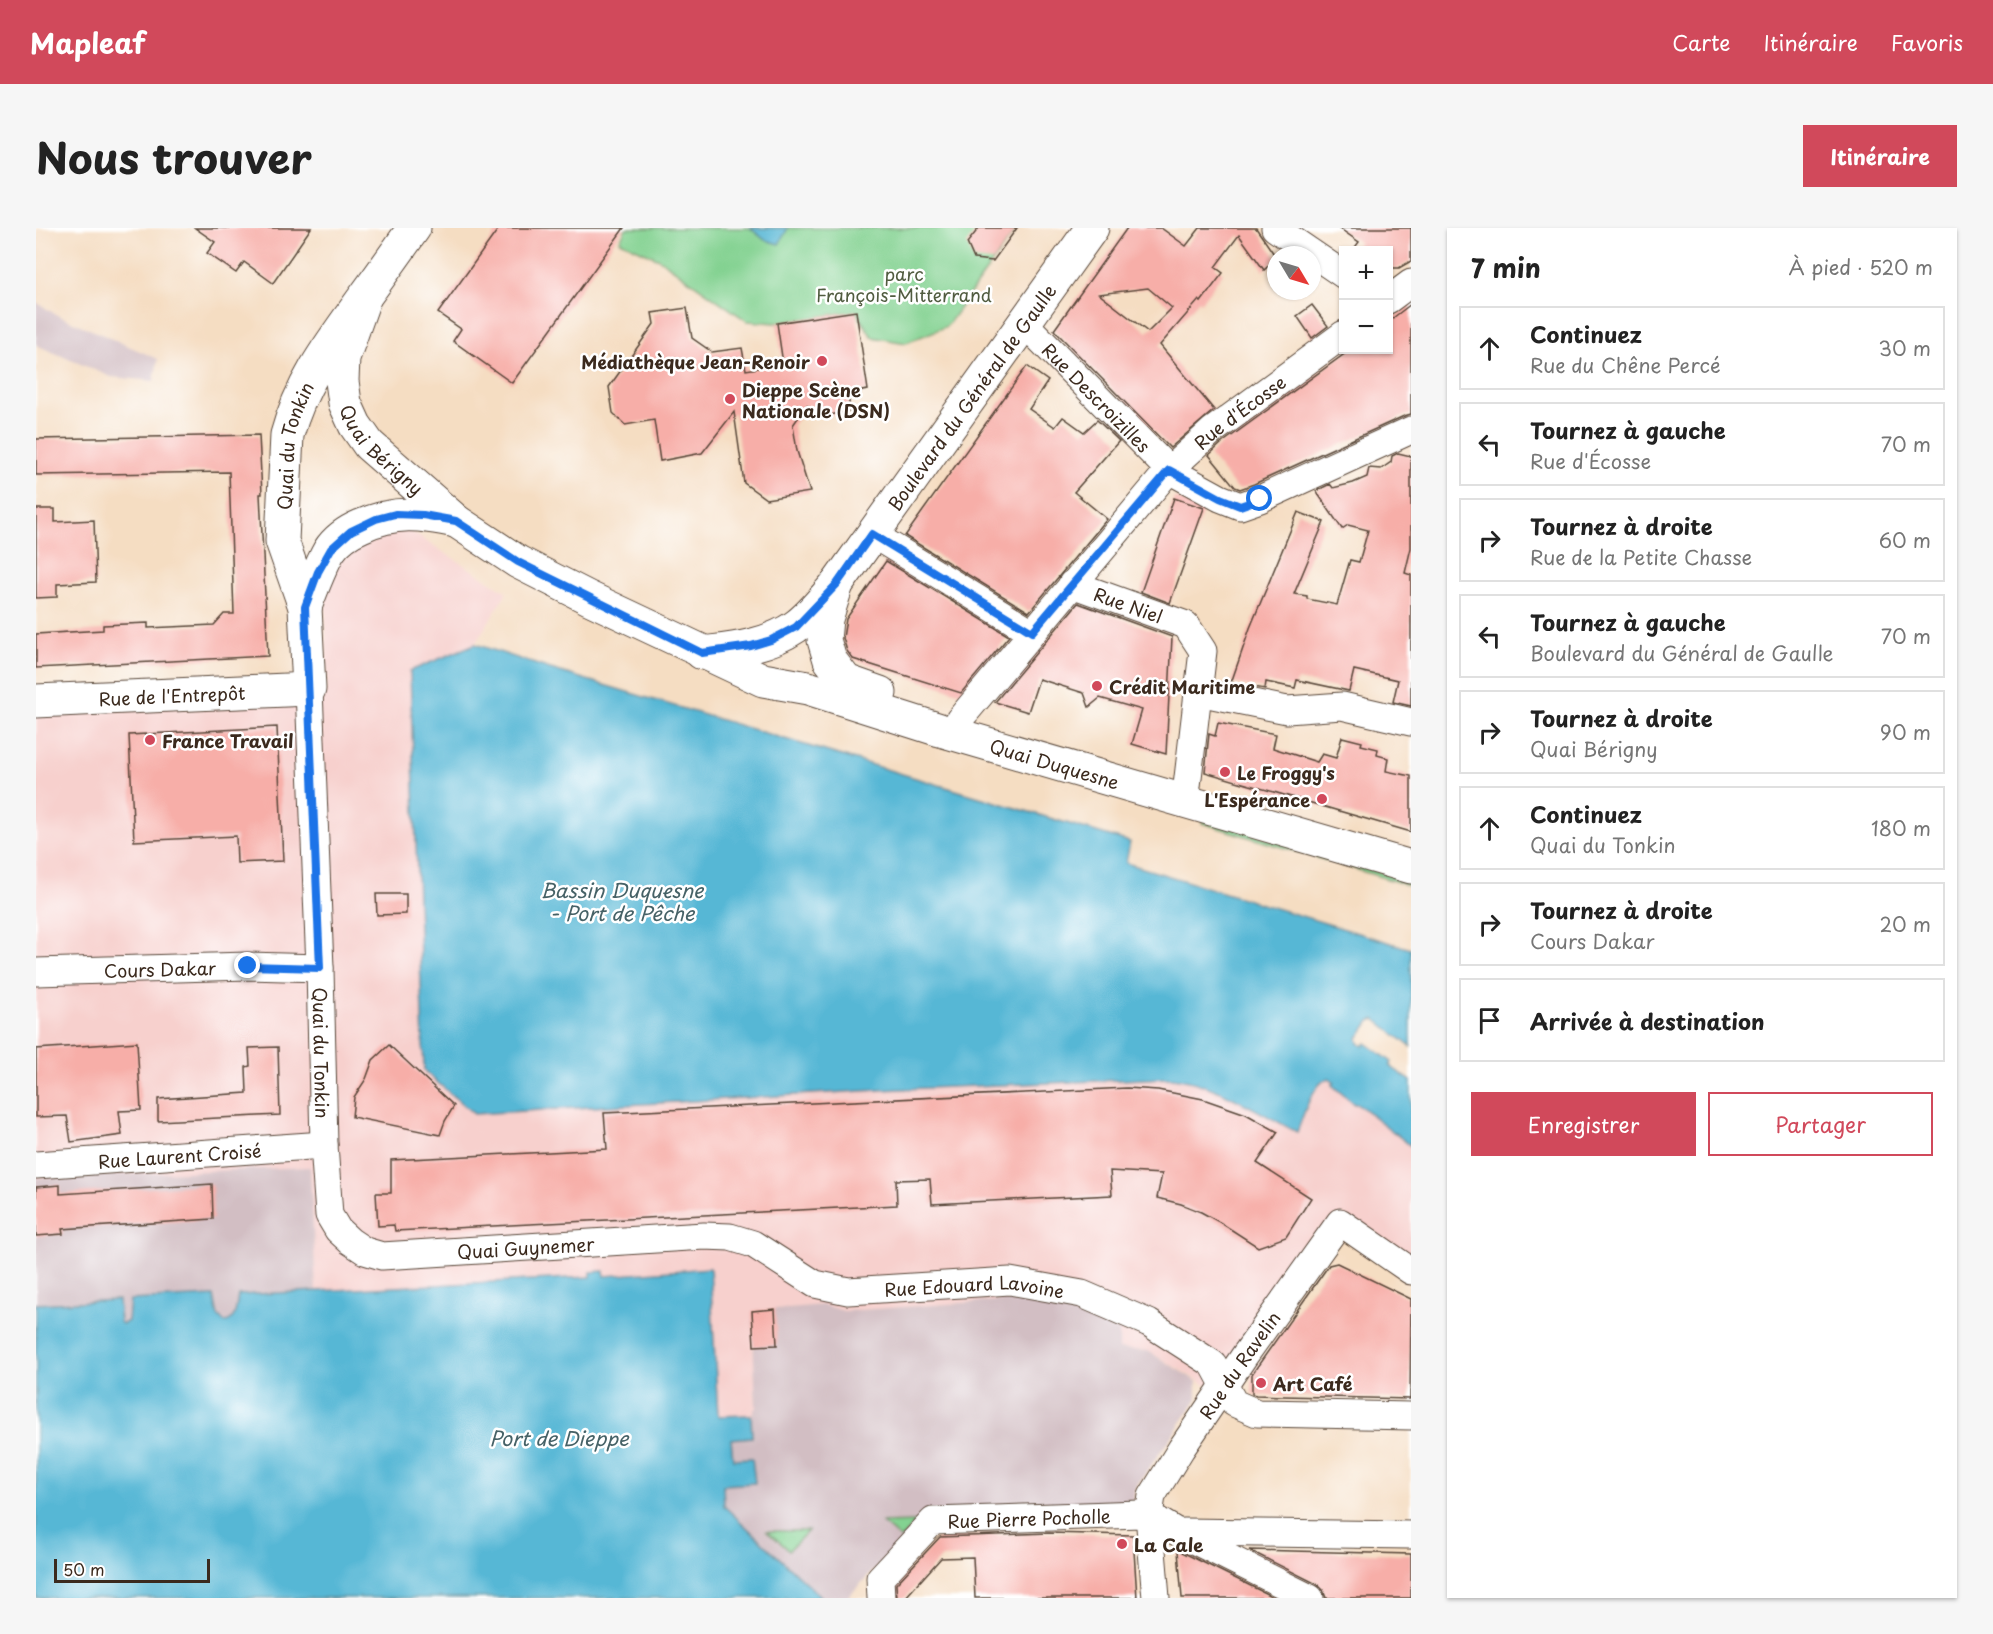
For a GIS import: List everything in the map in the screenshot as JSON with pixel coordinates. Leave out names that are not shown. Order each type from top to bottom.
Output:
[{"type":"main road","points":[[364,299],[414,228]]},
{"type":"main road","name":"Boulevard du Général de Gaulle","points":[[702,653],[751,646],[771,640],[796,627],[837,584],[1092,228]]},
{"type":"main road","name":"Quai Bérigny","points":[[364,299],[343,358],[342,381],[345,403],[355,425],[369,445],[456,521],[518,562],[702,653]]},
{"type":"main road","name":"Quai du Tonkin","points":[[309,689],[305,607],[282,541],[287,435],[311,376],[331,342],[364,299]]},
{"type":"main road","name":"Quai du Tonkin","points":[[305,607],[318,572],[331,549],[351,531],[376,519],[395,514],[423,515],[456,521]]},
{"type":"main road","name":"Quai Duquesne","points":[[837,584],[826,619],[824,640],[830,660],[846,681],[959,720],[1187,786],[1411,857]]},
{"type":"main road","name":"Quai Duquesne","points":[[702,653],[763,680],[808,688],[962,736],[1411,867]]},
{"type":"main road","name":"Rue de l'Entrepôt","points":[[36,700],[309,689]]},
{"type":"street","points":[[1275,228],[1339,272]]},
{"type":"street","points":[[1393,297],[1411,283]]},
{"type":"street","name":"Rue Descroizilles","points":[[1024,323],[1169,470],[1220,498],[1240,506],[1411,430]]},
{"type":"street","name":"Rue d'Écosse","points":[[959,720],[1169,470],[1212,431],[1339,338]]},
{"type":"street","points":[[872,534],[1032,632]]},
{"type":"street","name":"Rue Niel","points":[[1072,584],[1186,625],[1203,651],[1198,692]]},
{"type":"street","name":"Quai du Tonkin","points":[[309,689],[320,968],[324,1145],[329,1215],[338,1230],[350,1241]]},
{"type":"street","points":[[1187,786],[1198,692],[1287,710],[1342,706],[1411,722]]},
{"type":"street","name":"Cours Dakar","points":[[36,972],[248,966],[320,968]]},
{"type":"street","name":"Rue Laurent Croisé","points":[[36,1165],[324,1145]]},
{"type":"street","name":"Rue du Ravelin","points":[[1149,1515],[1152,1496],[1182,1449],[1245,1355],[1340,1222],[1411,1271]]},
{"type":"street","name":"Quai Guynemer","points":[[350,1241],[365,1251],[382,1256],[704,1236]]},
{"type":"street","name":"Rue Edouard Lavoine","points":[[704,1236],[730,1237],[753,1244],[815,1284],[848,1291],[1010,1281],[1082,1293],[1149,1323],[1213,1364],[1234,1403],[1257,1413],[1411,1416]]},
{"type":"street","points":[[1149,1515],[1177,1533],[1311,1598]]},
{"type":"street","points":[[1149,1515],[1156,1598]]},
{"type":"street","name":"Rue Pierre Pocholle","points":[[881,1598],[880,1578],[933,1521],[1149,1515]]},
{"type":"street","points":[[1177,1533],[1411,1535]]},
{"type":"shaded area","points":[[36,302],[55,314],[158,359],[154,381],[111,377],[36,345]]},
{"type":"shaded area","points":[[405,528],[507,592],[475,644],[410,671],[424,1070],[879,1090],[1180,1078],[1230,1097],[1297,1132],[1312,1096],[1324,1079],[1329,1078],[1335,1082],[1332,1085],[1354,1104],[1358,1104],[1411,1146],[1411,1276],[1334,1225],[1216,1391],[1148,1351],[1119,1349],[1099,1318],[1008,1300],[844,1311],[823,1305],[752,1311],[756,1407],[751,1415],[718,1417],[710,1268],[605,1276],[604,1272],[591,1277],[316,1291],[310,1168],[36,1178],[36,708],[327,693],[325,578],[350,536]]},
{"type":"shaded area","points":[[310,1167],[316,1291],[238,1295],[234,1316],[227,1322],[219,1316],[214,1297],[122,1324],[118,1300],[36,1304],[36,1178]]},
{"type":"shaded area","points":[[1008,1300],[1099,1318],[1119,1328],[1119,1349],[1148,1351],[1197,1381],[1197,1400],[1135,1488],[1133,1503],[926,1516],[847,1598],[822,1598],[724,1506],[722,1485],[754,1483],[733,1459],[731,1439],[752,1437],[751,1415],[756,1407],[752,1311],[823,1305],[844,1311]]},
{"type":"green space","name":"parc François-Mitterrand","points":[[626,228],[1017,228],[947,326],[906,343],[872,337],[856,311],[777,323],[747,321],[659,259],[620,241]]},
{"type":"green space","points":[[1204,819],[1411,881],[1411,886],[1202,823]]},
{"type":"green space","points":[[916,1522],[901,1539],[882,1523]]},
{"type":"green space","points":[[767,1531],[808,1531],[789,1550]]},
{"type":"water","points":[[750,228],[788,228],[779,244],[765,240]]},
{"type":"water","name":"Bassin Duquesne - Port de Pêche","points":[[475,644],[547,668],[1130,842],[1126,863],[1411,949],[1411,1047],[1375,1019],[1370,1021],[1358,1038],[1359,1043],[1363,1046],[1366,1043],[1392,1062],[1390,1066],[1411,1081],[1411,1146],[1358,1104],[1354,1104],[1332,1085],[1335,1082],[1329,1078],[1323,1081],[1313,1093],[1297,1132],[1217,1091],[1200,1084],[1168,1078],[879,1090],[474,1114],[424,1071],[410,671]]},
{"type":"water","name":"Port de Dieppe","points":[[710,1268],[718,1416],[751,1415],[752,1437],[731,1439],[733,1459],[752,1458],[755,1483],[723,1485],[724,1506],[822,1598],[36,1598],[36,1304],[118,1300],[120,1322],[123,1324],[128,1321],[130,1300],[214,1296],[218,1316],[224,1322],[234,1316],[238,1295],[591,1277],[591,1272],[604,1271],[605,1276]]},
{"type":"building","points":[[195,228],[311,228],[273,283],[244,262],[236,273],[207,253],[215,242]]},
{"type":"building","points":[[499,228],[624,228],[512,383],[453,341],[461,329],[438,313]]},
{"type":"building","points":[[979,228],[1017,228],[993,261],[974,259],[967,243]]},
{"type":"building","points":[[1127,228],[1161,228],[1186,246],[1200,228],[1256,228],[1268,246],[1267,267],[1264,270],[1239,235],[1215,267],[1223,273],[1201,302],[1199,300],[1160,345],[1214,410],[1170,448],[1054,330]],"holes":[[[1148,288],[1172,308],[1148,332],[1099,294]]]},
{"type":"building","points":[[1339,228],[1411,228],[1411,261],[1399,268],[1393,268],[1393,246],[1356,246],[1359,242]]},
{"type":"building","points":[[1411,304],[1411,414],[1254,484],[1240,489],[1235,487],[1209,455],[1222,443],[1344,354],[1393,354],[1393,318]]},
{"type":"building","points":[[1312,305],[1328,326],[1312,338],[1297,316]]},
{"type":"building","name":"Dieppe Scène Nationale (DSN)","points":[[687,308],[692,338],[712,352],[742,348],[746,370],[783,364],[777,323],[856,311],[868,390],[848,393],[850,411],[825,416],[807,405],[793,425],[797,451],[810,492],[766,499],[744,483],[734,412],[702,453],[660,461],[654,420],[625,425],[613,413],[609,387],[654,324],[652,313]]},
{"type":"building","points":[[1027,366],[1048,381],[1029,409],[1055,427],[1063,417],[1084,432],[1097,420],[1119,441],[1074,492],[1107,519],[1029,612],[905,536]]},
{"type":"building","points":[[259,435],[268,656],[36,668],[36,634],[103,630],[103,625],[148,623],[148,628],[214,625],[224,614],[234,614],[229,472],[36,475],[36,439]]},
{"type":"building","points":[[1398,453],[1411,456],[1411,548],[1405,573],[1411,575],[1411,706],[1393,702],[1398,680],[1354,670],[1349,691],[1297,680],[1295,688],[1266,682],[1265,689],[1231,683],[1250,628],[1298,512],[1324,522],[1294,594],[1337,605],[1350,560],[1359,562],[1368,530],[1348,525],[1342,529],[1316,491],[1330,484],[1333,488],[1367,477],[1369,468],[1381,469],[1391,462],[1392,456]]},
{"type":"building","points":[[1174,498],[1204,508],[1170,603],[1141,592]]},
{"type":"building","points":[[36,509],[55,509],[55,522],[94,520],[96,582],[57,584],[57,597],[36,598]]},
{"type":"building","points":[[886,561],[1009,636],[961,693],[853,659],[847,651],[843,638],[846,619]]},
{"type":"building","points":[[1078,603],[1172,637],[1166,754],[1132,744],[1142,710],[1100,698],[1089,707],[1084,693],[1039,679],[1028,712],[995,702]]},
{"type":"building","points":[[1218,723],[1276,734],[1273,748],[1317,762],[1322,754],[1336,758],[1342,737],[1378,749],[1377,755],[1388,758],[1386,771],[1411,776],[1411,832],[1205,772],[1209,734],[1215,736]]},
{"type":"building","points":[[277,727],[283,861],[237,863],[236,836],[134,841],[129,735]]},
{"type":"building","points":[[376,894],[406,894],[406,914],[377,915]]},
{"type":"building","points":[[137,1042],[141,1110],[119,1111],[122,1135],[71,1142],[67,1116],[36,1117],[36,1049]]},
{"type":"building","points":[[389,1045],[454,1106],[440,1135],[352,1117],[354,1097],[366,1079],[373,1060]]},
{"type":"building","points":[[278,1047],[280,1115],[158,1121],[158,1099],[247,1093],[246,1067],[250,1066],[249,1048]]},
{"type":"building","points":[[1127,1088],[1158,1090],[1203,1099],[1246,1114],[1278,1132],[1257,1163],[1311,1198],[1286,1237],[1258,1247],[1201,1212],[1157,1198],[1162,1174],[1110,1171],[1112,1195],[932,1204],[930,1179],[896,1180],[897,1205],[395,1231],[394,1225],[378,1226],[376,1193],[391,1193],[391,1160],[607,1149],[604,1113]]},
{"type":"building","points":[[212,1184],[213,1219],[62,1229],[63,1234],[36,1236],[36,1187],[60,1185],[60,1194]]},
{"type":"building","points":[[1337,1263],[1411,1299],[1410,1399],[1252,1394],[1252,1374],[1329,1265]]},
{"type":"building","points":[[775,1309],[777,1345],[754,1346],[752,1311]]},
{"type":"building","points":[[1049,1533],[1133,1535],[1137,1598],[975,1598],[973,1557],[941,1558],[905,1598],[897,1598],[896,1584],[940,1537]]},
{"type":"building","points":[[1249,1550],[1411,1554],[1411,1598],[1326,1598],[1323,1590],[1317,1584]]},
{"type":"building","points":[[1178,1551],[1180,1551],[1275,1598],[1182,1598]]},
{"type":"place","name":"Médiathèque Jean-Renoir","points":[[822,361]]},
{"type":"place","name":"Dieppe Scène Nationale (DSN)","points":[[730,399]]},
{"type":"place","name":"Crédit Maritime","points":[[1097,686]]},
{"type":"place","name":"France Travail","points":[[150,740]]},
{"type":"place","name":"Le Froggy's","points":[[1225,772]]},
{"type":"place","name":"L'Espérance","points":[[1322,799]]},
{"type":"place","name":"Art Café","points":[[1261,1383]]},
{"type":"place","name":"La Cale","points":[[1122,1544]]},
{"type":"route","points":[[248,966],[320,968],[305,607],[318,572],[331,549],[351,531],[376,519],[395,514],[423,515],[456,521],[518,562],[702,653],[751,646],[771,640],[796,627],[837,584],[872,534],[1032,632],[1169,470],[1220,498],[1240,506],[1260,499]]}]
